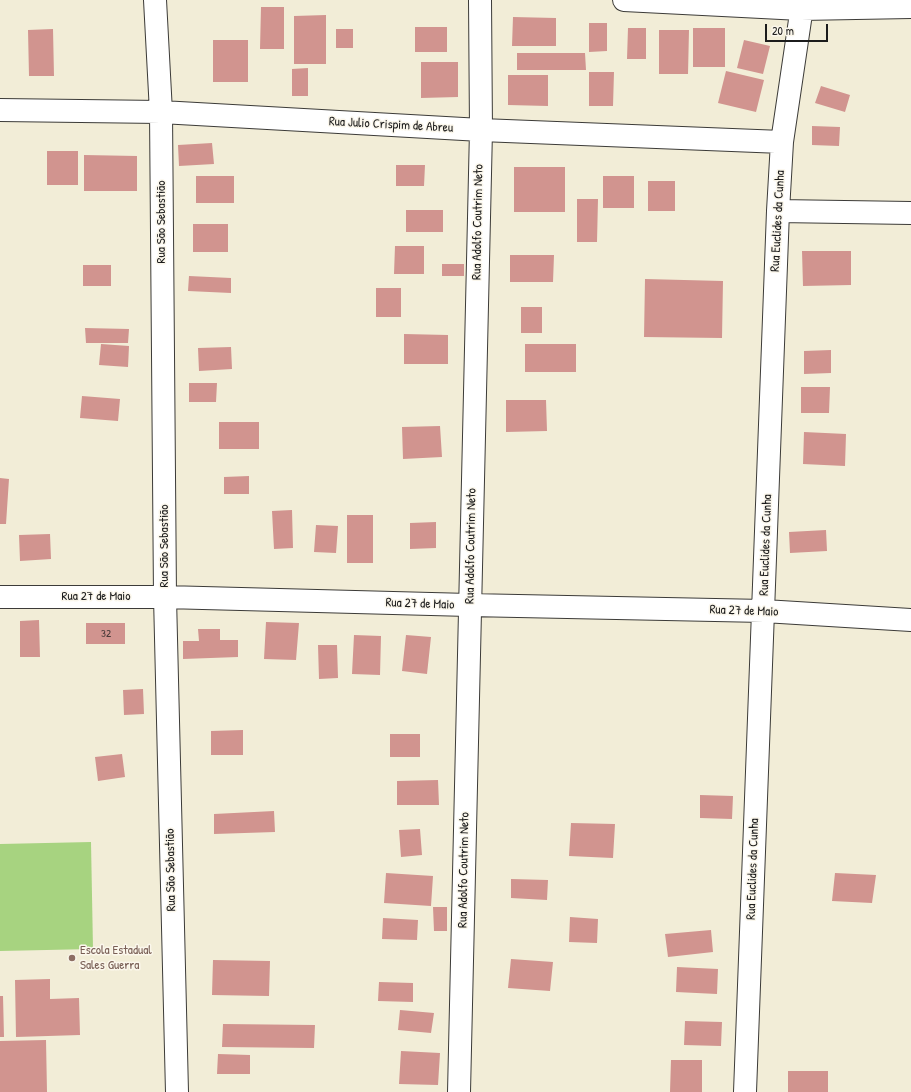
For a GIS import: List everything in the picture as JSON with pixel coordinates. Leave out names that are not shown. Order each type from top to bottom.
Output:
[{"type":"street","name":"Rua São Sebastião","points":[[155,0],[162,112],[165,597],[177,1092]]},
{"type":"street","name":"Rua Adolfo Coutrim Neto","points":[[459,1092],[481,130],[480,0]]},
{"type":"street","points":[[624,0],[911,7]]},
{"type":"street","name":"Rua Euclides da Cunha","points":[[745,1092],[778,211],[782,142],[802,5]]},
{"type":"street","name":"Rua Julio Crispim de Abreu","points":[[0,110],[162,112],[481,130],[782,142]]},
{"type":"street","points":[[778,211],[911,213]]},
{"type":"street","name":"Rua 27 de Maio","points":[[0,597],[165,597],[764,611],[911,620]]},
{"type":"green space","points":[[91,842],[93,949],[0,951],[0,844]]},
{"type":"building","points":[[261,7],[284,7],[284,49],[260,49]]},
{"type":"building","points":[[326,15],[326,64],[294,64],[294,16]]},
{"type":"building","points":[[513,17],[556,18],[556,46],[512,46]]},
{"type":"building","points":[[589,23],[607,23],[607,51],[589,52]]},
{"type":"building","points":[[415,27],[447,27],[447,52],[415,52]]},
{"type":"building","points":[[628,28],[646,28],[646,59],[627,59]]},
{"type":"building","points":[[693,28],[725,28],[725,67],[693,67]]},
{"type":"building","points":[[53,29],[54,76],[29,76],[28,30]]},
{"type":"building","points":[[336,29],[353,29],[353,48],[336,48]]},
{"type":"building","points":[[659,30],[689,30],[688,74],[659,74]]},
{"type":"building","points":[[213,40],[248,40],[248,82],[213,82]]},
{"type":"building","points":[[744,40],[770,46],[763,74],[737,68]]},
{"type":"building","points":[[517,53],[585,53],[586,70],[517,70]]},
{"type":"building","points":[[421,62],[458,62],[458,97],[421,98]]},
{"type":"building","points":[[308,68],[308,96],[292,96],[292,69]]},
{"type":"building","points":[[726,71],[764,80],[756,112],[718,103]]},
{"type":"building","points":[[589,72],[614,72],[613,106],[589,106]]},
{"type":"building","points":[[508,75],[548,75],[548,106],[508,105]]},
{"type":"building","points":[[821,86],[850,95],[845,112],[815,103]]},
{"type":"building","points":[[812,126],[840,127],[839,146],[812,145]]},
{"type":"building","points":[[212,143],[214,164],[179,166],[178,145]]},
{"type":"building","points":[[47,151],[78,151],[78,185],[47,185]]},
{"type":"building","points":[[84,155],[137,156],[137,191],[84,191]]},
{"type":"building","points":[[396,165],[425,165],[424,186],[396,186]]},
{"type":"building","points":[[514,167],[565,167],[565,212],[514,212]]},
{"type":"building","points":[[196,176],[234,176],[234,203],[196,203]]},
{"type":"building","points":[[603,176],[634,176],[634,208],[603,208]]},
{"type":"building","points":[[648,181],[675,181],[675,211],[648,211]]},
{"type":"building","points":[[577,199],[598,199],[597,242],[577,242]]},
{"type":"building","points":[[406,210],[443,210],[443,232],[406,232]]},
{"type":"building","points":[[193,224],[228,224],[228,252],[193,252]]},
{"type":"building","points":[[395,246],[424,246],[424,274],[394,274]]},
{"type":"building","points":[[802,251],[851,251],[851,285],[803,286]]},
{"type":"building","points":[[510,255],[554,255],[553,282],[510,282]]},
{"type":"building","points":[[442,264],[464,264],[464,276],[442,276]]},
{"type":"building","points":[[83,265],[111,265],[111,286],[83,286]]},
{"type":"building","points":[[189,276],[231,278],[231,293],[188,291]]},
{"type":"building","points":[[645,279],[723,281],[722,338],[644,337]]},
{"type":"building","points":[[376,288],[401,288],[401,317],[376,317]]},
{"type":"building","points":[[521,307],[542,307],[542,333],[521,333]]},
{"type":"building","points":[[85,328],[129,329],[128,343],[86,343]]},
{"type":"building","points":[[404,334],[448,335],[448,364],[404,364]]},
{"type":"building","points":[[101,344],[129,346],[128,367],[99,365]]},
{"type":"building","points":[[525,344],[576,344],[576,372],[525,372]]},
{"type":"building","points":[[231,347],[232,369],[199,371],[198,348]]},
{"type":"building","points":[[831,350],[831,373],[804,374],[804,351]]},
{"type":"building","points":[[189,383],[217,383],[216,402],[189,402]]},
{"type":"building","points":[[801,387],[830,387],[829,413],[801,413]]},
{"type":"building","points":[[82,396],[120,399],[118,421],[80,418]]},
{"type":"building","points":[[506,400],[546,400],[547,431],[506,432]]},
{"type":"building","points":[[219,422],[259,422],[259,449],[219,449]]},
{"type":"building","points":[[440,426],[442,457],[403,459],[402,427]]},
{"type":"building","points":[[804,432],[846,434],[845,466],[803,464]]},
{"type":"building","points":[[249,476],[249,494],[224,494],[224,477]]},
{"type":"building","points":[[0,478],[9,479],[6,524],[0,524]]},
{"type":"building","points":[[292,510],[293,548],[274,549],[272,511]]},
{"type":"building","points":[[347,515],[373,515],[373,563],[347,563]]},
{"type":"building","points":[[436,522],[436,548],[410,549],[410,523]]},
{"type":"building","points":[[316,525],[338,526],[336,553],[314,552]]},
{"type":"building","points":[[826,530],[827,551],[790,553],[789,532]]},
{"type":"building","points":[[50,534],[51,559],[20,561],[19,535]]},
{"type":"building","points":[[39,620],[40,657],[20,657],[20,621]]},
{"type":"building","points":[[266,622],[299,623],[296,660],[264,659]]},
{"type":"building","points":[[86,623],[125,623],[125,644],[86,644]]},
{"type":"building","points":[[198,629],[220,629],[220,640],[238,640],[238,657],[183,659],[183,641],[199,641]]},
{"type":"building","points":[[354,635],[381,636],[380,675],[352,674]]},
{"type":"building","points":[[406,635],[431,637],[427,674],[402,671]]},
{"type":"building","points":[[318,645],[337,645],[338,678],[319,679]]},
{"type":"building","points":[[143,689],[144,714],[124,715],[123,690]]},
{"type":"building","points":[[243,730],[243,755],[211,755],[211,731]]},
{"type":"building","points":[[390,734],[420,734],[420,757],[390,757]]},
{"type":"building","points":[[122,754],[125,777],[98,781],[95,757]]},
{"type":"building","points":[[438,780],[439,805],[397,805],[397,781]]},
{"type":"building","points":[[700,795],[733,796],[732,819],[700,818]]},
{"type":"building","points":[[274,811],[275,832],[214,834],[214,814]]},
{"type":"building","points":[[571,823],[615,824],[613,858],[569,856]]},
{"type":"building","points":[[420,829],[422,855],[401,857],[399,830]]},
{"type":"building","points":[[386,873],[433,876],[431,906],[384,903]]},
{"type":"building","points":[[835,873],[876,875],[872,903],[832,901]]},
{"type":"building","points":[[511,879],[548,880],[547,900],[511,898]]},
{"type":"building","points":[[433,907],[447,907],[447,931],[434,931]]},
{"type":"building","points":[[570,917],[598,919],[597,943],[569,942]]},
{"type":"building","points":[[383,918],[418,920],[417,940],[382,939]]},
{"type":"building","points":[[711,930],[713,952],[668,957],[665,934]]},
{"type":"building","points":[[511,959],[553,962],[550,991],[508,988]]},
{"type":"building","points":[[213,960],[270,961],[269,996],[212,995]]},
{"type":"building","points":[[677,967],[718,969],[717,994],[676,992]]},
{"type":"building","points":[[50,979],[50,999],[79,998],[80,1035],[16,1037],[15,980]]},
{"type":"building","points":[[379,982],[413,983],[413,1002],[378,1001]]},
{"type":"building","points":[[0,996],[3,996],[4,1037],[0,1037]]},
{"type":"building","points":[[400,1010],[434,1013],[431,1033],[398,1030]]},
{"type":"building","points":[[685,1021],[722,1022],[721,1046],[684,1045]]},
{"type":"building","points":[[223,1024],[315,1025],[314,1048],[222,1047]]},
{"type":"building","points":[[46,1040],[47,1092],[0,1092],[0,1041]]},
{"type":"building","points":[[401,1051],[440,1053],[438,1085],[399,1084]]},
{"type":"building","points":[[218,1054],[250,1055],[250,1074],[217,1074]]},
{"type":"building","points":[[671,1060],[702,1060],[702,1092],[670,1092]]},
{"type":"building","points":[[788,1071],[828,1071],[828,1092],[788,1092]]},
{"type":"place","name":"Escola Estadual Sales Guerra","points":[[72,958]]}]
